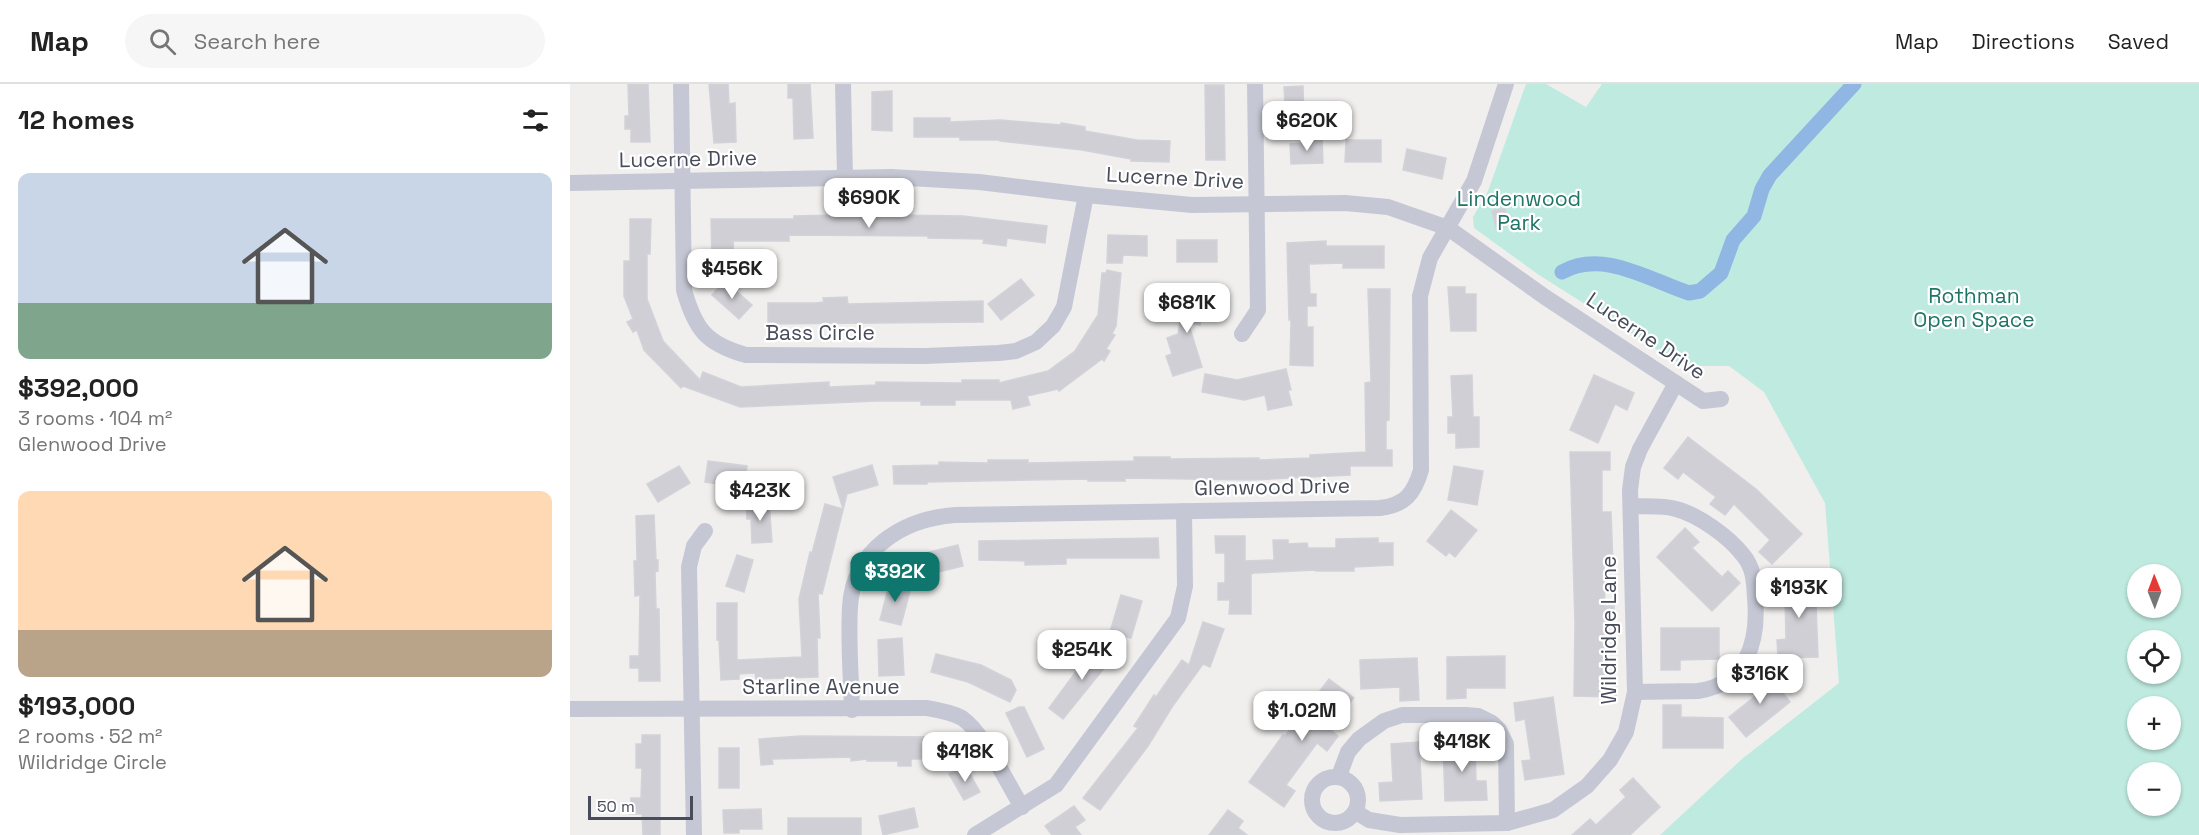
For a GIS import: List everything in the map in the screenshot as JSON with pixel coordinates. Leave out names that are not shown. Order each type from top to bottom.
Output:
[{"type":"street","name":"Bass Circle","points":[[681,84],[684,290],[690,313],[700,329],[713,341],[728,350],[746,355],[925,356],[999,353],[1016,351],[1036,342],[1053,327],[1064,307],[1086,195]]},
{"type":"street","points":[[843,84],[845,177]]},
{"type":"street","points":[[1242,334],[1258,310],[1255,84]]},
{"type":"street","name":"Glenwood Drive","points":[[852,710],[850,606],[854,586],[866,561],[889,536],[908,525],[934,517],[1380,508],[1391,507],[1407,499],[1417,486],[1421,470],[1420,296],[1430,258],[1474,181],[1506,84]]},
{"type":"street","name":"Lucerne Drive","points":[[570,183],[891,177],[979,182],[1192,205],[1345,203],[1388,207],[1448,228],[1545,297],[1703,401],[1721,399]]},
{"type":"street","name":"Wildridge Lane","points":[[1356,812],[1369,820],[1400,825],[1507,823],[1553,810],[1587,786],[1610,760],[1626,732],[1635,692],[1631,506],[1633,467],[1651,426],[1676,383]]},
{"type":"street","points":[[1631,506],[1675,508],[1686,512],[1706,522],[1733,544],[1751,567],[1754,577],[1757,619],[1756,632],[1745,663],[1729,681],[1698,691],[1635,692]]},
{"type":"street","points":[[975,835],[1056,786],[1178,618],[1185,586],[1184,511]]},
{"type":"street","points":[[694,835],[689,567],[694,546],[705,531]]},
{"type":"street","name":"Starline Avenue","points":[[570,709],[926,708],[942,710],[962,718],[978,733],[1022,807]]},
{"type":"street","points":[[1340,776],[1348,752],[1359,739],[1384,721],[1402,715],[1478,717],[1492,723],[1506,744],[1507,823]]},
{"type":"street","points":[[1340,776],[1350,781],[1357,790],[1359,801],[1356,812],[1348,820],[1337,824],[1325,821],[1317,814],[1312,804],[1312,793],[1318,783],[1328,777],[1340,776]]},
{"type":"green space","name":"Rothman Open Space","points":[[1526,84],[1546,84],[1586,107],[1602,84],[2199,84],[2199,835],[1660,835],[1742,759],[1839,683],[1825,503],[1764,392],[1729,366],[1683,366],[1539,275],[1474,228],[1473,217],[1488,191]]},
{"type":"building","points":[[628,84],[648,84],[650,142],[631,142],[631,129],[625,129],[625,116],[629,116]]},
{"type":"building","points":[[709,84],[728,84],[729,104],[735,103],[736,142],[714,143]]},
{"type":"building","points":[[788,84],[810,84],[813,138],[794,139],[793,98],[788,98]]},
{"type":"building","points":[[1205,85],[1224,85],[1225,160],[1206,160]]},
{"type":"building","points":[[1303,86],[1304,121],[1286,122],[1284,87]]},
{"type":"building","points":[[892,91],[892,131],[872,130],[872,92]]},
{"type":"building","points":[[914,118],[950,118],[950,122],[1001,120],[1061,125],[1061,123],[1085,127],[1085,131],[1137,140],[1170,141],[1169,162],[1131,161],[1131,159],[1082,150],[1000,140],[914,137]]},
{"type":"building","points":[[1322,137],[1323,163],[1291,164],[1290,144],[1306,143],[1306,138]]},
{"type":"building","points":[[1346,140],[1381,140],[1381,162],[1345,162]]},
{"type":"building","points":[[1407,149],[1446,158],[1442,179],[1403,170]]},
{"type":"building","points":[[1505,208],[1509,225],[1496,228],[1492,211]]},
{"type":"building","points":[[836,214],[963,216],[1047,226],[1045,243],[1007,238],[1006,246],[983,243],[984,239],[928,238],[928,236],[789,235],[789,241],[733,241],[734,258],[712,259],[711,219],[794,219],[794,216]]},
{"type":"building","points":[[630,219],[651,219],[650,254],[647,254],[647,299],[663,341],[700,380],[703,372],[741,387],[829,382],[829,387],[876,385],[876,382],[962,383],[962,380],[999,380],[999,383],[1048,371],[1075,351],[1098,315],[1102,273],[1106,273],[1107,270],[1121,273],[1116,326],[1112,334],[1115,335],[1106,349],[1110,351],[1104,361],[1102,359],[1059,391],[1058,389],[1027,396],[1030,405],[1013,409],[1011,400],[955,400],[955,405],[921,405],[921,401],[876,401],[740,407],[683,386],[681,388],[644,350],[637,330],[633,332],[627,322],[633,319],[624,296],[624,261],[630,261]]},
{"type":"building","points":[[1108,235],[1147,236],[1147,256],[1123,255],[1122,263],[1107,263]]},
{"type":"building","points":[[1177,240],[1217,240],[1217,262],[1177,262]]},
{"type":"building","points":[[1326,241],[1326,246],[1384,246],[1384,268],[1343,268],[1343,263],[1309,264],[1310,294],[1316,294],[1316,306],[1307,306],[1307,327],[1313,327],[1313,366],[1290,365],[1291,320],[1289,320],[1287,243]]},
{"type":"building","points":[[1021,279],[1034,295],[1001,320],[988,304]]},
{"type":"building","points":[[725,281],[752,305],[739,319],[712,295]]},
{"type":"building","points":[[1187,285],[1207,289],[1200,325],[1188,322],[1202,367],[1173,376],[1166,356],[1172,354],[1167,338],[1178,334]]},
{"type":"building","points":[[1448,287],[1465,287],[1465,294],[1476,294],[1476,331],[1451,331]]},
{"type":"building","points":[[1368,289],[1390,289],[1389,420],[1386,421],[1386,450],[1392,450],[1392,466],[1350,466],[1350,475],[1253,480],[1125,478],[1125,481],[1088,481],[1088,479],[894,484],[893,466],[939,465],[939,462],[1134,461],[1134,457],[1259,458],[1259,460],[1310,458],[1310,455],[1366,452],[1365,383],[1371,382]]},
{"type":"building","points":[[847,297],[848,304],[983,301],[983,322],[768,324],[768,303],[816,303],[824,302],[823,298]]},
{"type":"building","points":[[1286,369],[1292,405],[1268,410],[1265,395],[1244,400],[1202,392],[1205,374],[1237,380]]},
{"type":"building","points":[[1472,375],[1473,417],[1479,417],[1479,447],[1456,448],[1456,433],[1448,433],[1448,417],[1453,417],[1451,376]]},
{"type":"building","points":[[1594,375],[1634,393],[1627,410],[1615,404],[1598,443],[1570,430]]},
{"type":"building","points":[[1688,437],[1756,489],[1802,534],[1772,564],[1759,552],[1770,540],[1734,504],[1725,515],[1710,504],[1716,497],[1683,472],[1678,479],[1664,468]]},
{"type":"building","points":[[1570,452],[1610,452],[1610,470],[1602,470],[1602,512],[1611,512],[1613,565],[1604,565],[1605,606],[1614,606],[1614,623],[1607,624],[1606,678],[1617,678],[1616,697],[1574,696],[1575,624]]},
{"type":"building","points":[[708,461],[747,466],[744,488],[705,482]]},
{"type":"building","points":[[872,465],[878,485],[847,494],[822,594],[818,593],[820,638],[817,638],[818,677],[756,679],[755,673],[739,674],[739,679],[721,680],[719,640],[717,640],[717,603],[737,603],[737,660],[802,657],[799,599],[810,552],[812,553],[825,504],[843,509],[833,477]]},
{"type":"building","points":[[679,466],[690,483],[658,502],[647,484]]},
{"type":"building","points":[[1454,466],[1483,471],[1477,505],[1448,500]]},
{"type":"building","points":[[769,502],[772,542],[752,543],[751,519],[747,519],[746,504]]},
{"type":"building","points":[[1451,510],[1477,530],[1455,557],[1449,552],[1446,556],[1427,541]]},
{"type":"building","points":[[654,515],[656,560],[658,560],[658,571],[655,572],[656,609],[659,609],[660,681],[639,681],[639,668],[630,668],[630,656],[639,656],[640,595],[635,596],[634,561],[637,561],[636,516]]},
{"type":"building","points":[[1685,528],[1699,542],[1692,548],[1722,577],[1728,571],[1740,583],[1712,611],[1657,557]]},
{"type":"building","points":[[1215,536],[1245,536],[1245,561],[1274,560],[1273,540],[1288,540],[1288,544],[1307,543],[1308,548],[1336,548],[1336,539],[1378,538],[1378,543],[1393,543],[1393,565],[1354,567],[1354,571],[1254,573],[1251,574],[1251,614],[1229,614],[1230,600],[1218,600],[1218,583],[1225,583],[1225,553],[1216,553]]},
{"type":"building","points":[[1158,538],[1159,558],[1066,558],[1066,564],[1025,565],[1025,561],[979,560],[979,541]]},
{"type":"building","points":[[958,545],[963,566],[926,575],[921,554]]},
{"type":"building","points":[[737,555],[753,560],[744,592],[726,586]]},
{"type":"building","points":[[1815,579],[1818,657],[1778,658],[1777,640],[1786,639],[1785,598],[1776,598],[1775,581]]},
{"type":"building","points":[[890,581],[911,587],[901,625],[880,620]]},
{"type":"building","points":[[1121,595],[1142,601],[1131,638],[1110,632]]},
{"type":"building","points":[[1203,622],[1224,629],[1210,667],[1203,664],[1148,746],[1100,810],[1083,798],[1138,728],[1134,726],[1154,695],[1156,697],[1182,660],[1189,665]]},
{"type":"building","points":[[1661,628],[1719,628],[1719,659],[1680,660],[1680,670],[1661,670]]},
{"type":"building","points":[[902,638],[904,675],[879,676],[878,640]]},
{"type":"building","points":[[1097,643],[1114,656],[1063,719],[1049,708]]},
{"type":"building","points":[[936,654],[981,665],[1011,680],[1016,690],[1010,702],[968,682],[931,672]]},
{"type":"building","points":[[1505,656],[1505,688],[1466,688],[1466,698],[1447,699],[1447,657]]},
{"type":"building","points":[[1417,658],[1419,700],[1400,701],[1400,687],[1361,689],[1360,660]]},
{"type":"building","points":[[1764,669],[1790,702],[1746,737],[1729,717],[1759,693],[1749,680]]},
{"type":"building","points":[[1329,679],[1354,698],[1330,729],[1338,736],[1327,751],[1317,743],[1286,785],[1295,791],[1284,807],[1249,782],[1283,735],[1285,736]]},
{"type":"building","points":[[1553,697],[1564,774],[1525,780],[1522,761],[1531,760],[1525,719],[1516,721],[1514,703]]},
{"type":"building","points":[[1663,705],[1681,705],[1681,717],[1723,718],[1723,748],[1663,748]]},
{"type":"building","points":[[1024,707],[1044,749],[1027,757],[1006,713]]},
{"type":"building","points":[[642,735],[660,735],[660,835],[643,835],[642,814],[630,814],[631,798],[641,798],[642,768],[636,768],[636,744],[642,744]]},
{"type":"building","points":[[801,736],[938,737],[938,759],[911,759],[911,766],[898,766],[898,761],[867,761],[867,759],[851,761],[851,757],[772,759],[773,764],[761,765],[759,739]]},
{"type":"building","points":[[1419,742],[1422,799],[1380,801],[1379,783],[1393,782],[1391,744]]},
{"type":"building","points":[[1475,742],[1476,781],[1486,781],[1487,800],[1445,801],[1443,743]]},
{"type":"building","points":[[719,748],[739,748],[739,788],[719,788]]},
{"type":"building","points":[[965,765],[980,792],[964,800],[949,774]]},
{"type":"building","points":[[1633,778],[1660,807],[1630,835],[1572,835],[1590,819],[1596,825],[1626,797],[1620,790]]},
{"type":"building","points":[[1074,806],[1085,820],[1075,827],[1081,835],[1052,835],[1045,826]]},
{"type":"building","points":[[914,808],[918,827],[883,835],[879,816]]},
{"type":"building","points":[[761,809],[762,829],[739,829],[739,833],[724,833],[723,810]]},
{"type":"building","points":[[1228,810],[1243,821],[1238,828],[1247,835],[1209,835]]},
{"type":"building","points":[[788,818],[861,818],[861,835],[788,835]]},
{"type":"waterway","points":[[1562,272],[1578,266],[1610,265],[1689,293],[1700,291],[1721,273],[1733,240],[1754,216],[1762,189],[1770,175],[1854,84]]},
{"type":"park label","name":"Lindenwood Park","points":[[1519,211]]}]
